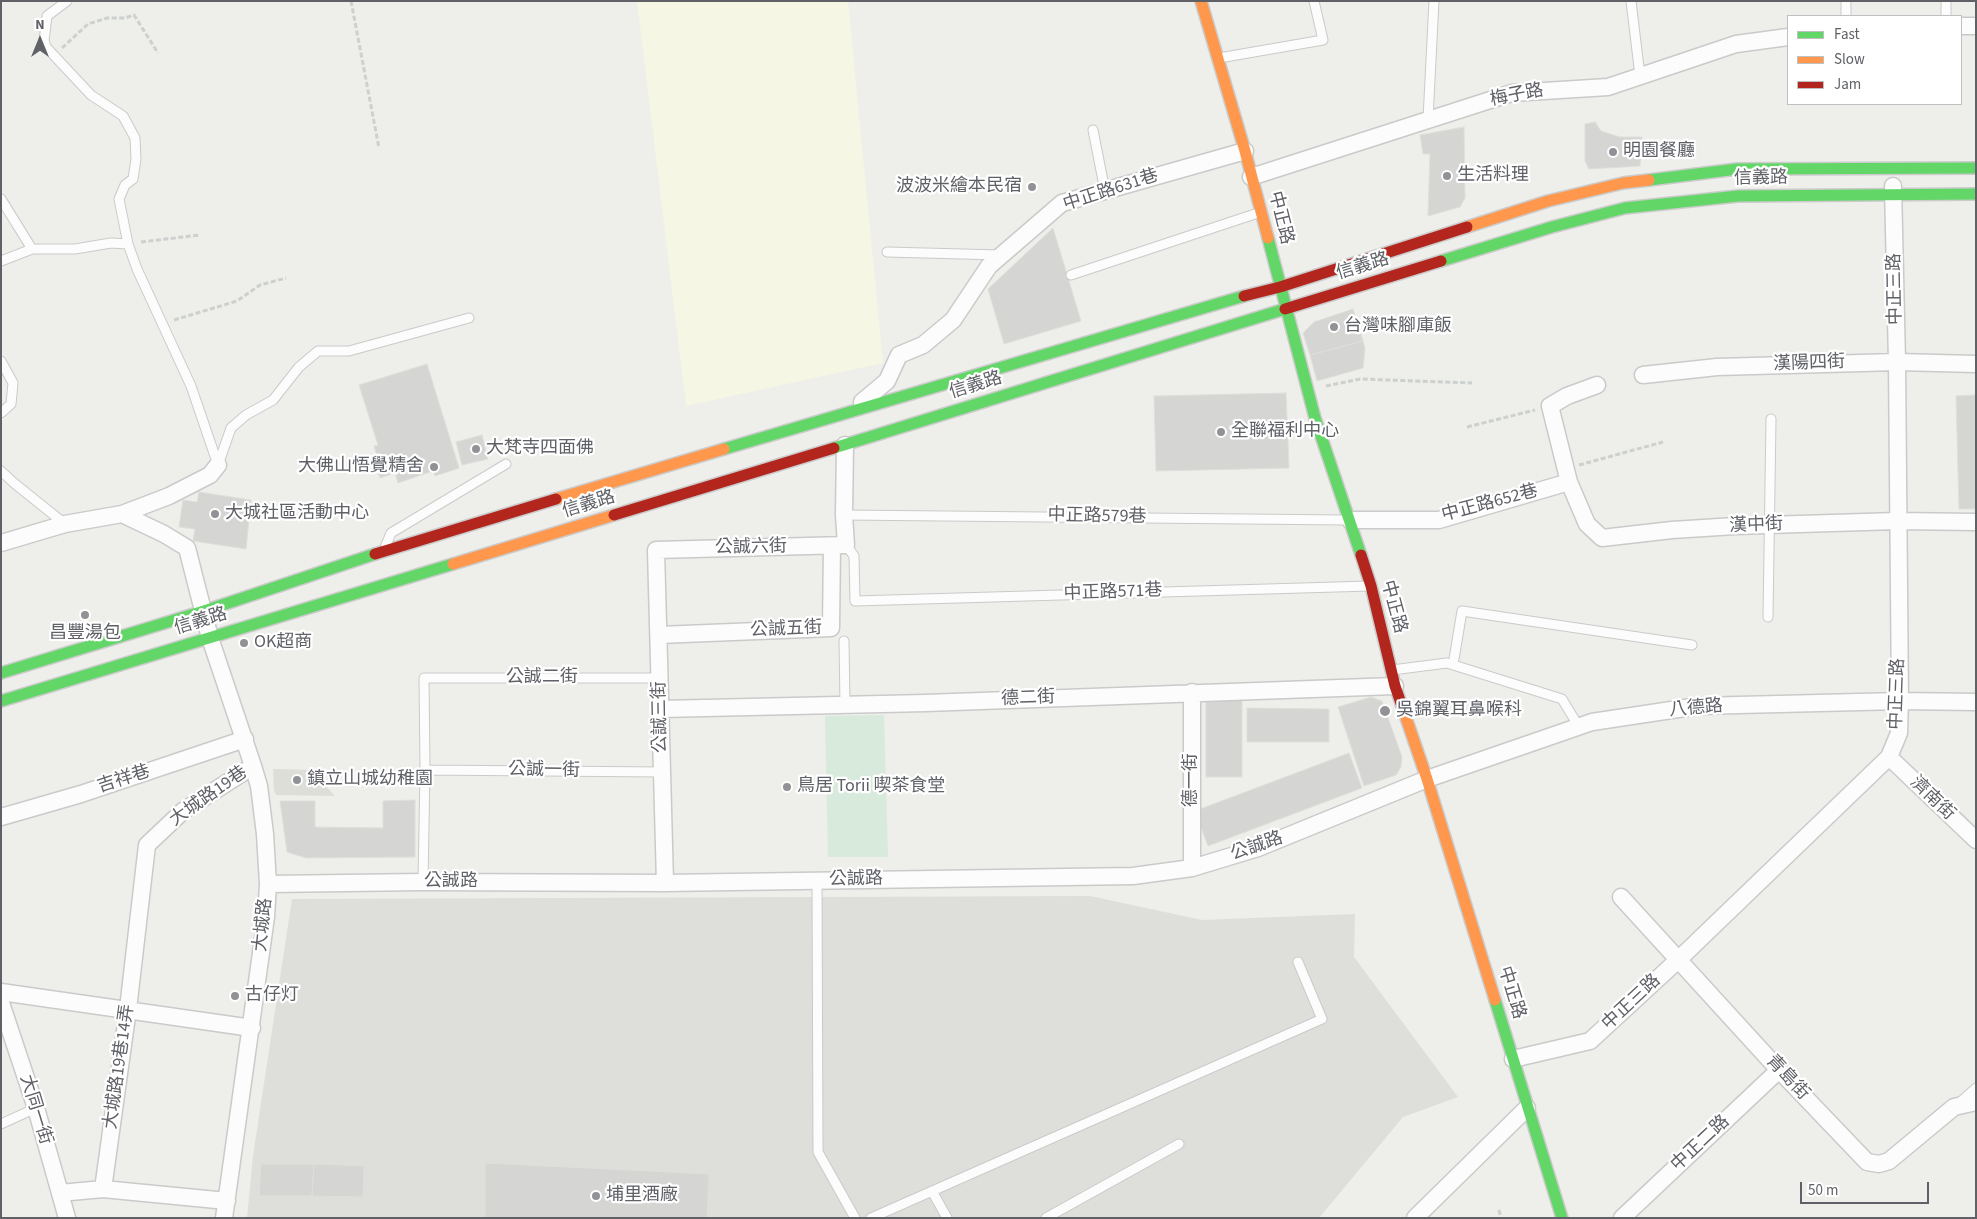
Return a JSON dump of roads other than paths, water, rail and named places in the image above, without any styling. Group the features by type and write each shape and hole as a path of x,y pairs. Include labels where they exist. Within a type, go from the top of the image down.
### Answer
{"main road":[{"name":"中正路","path":"1201,1 1245,151 1308,390 1371,586 1393,678 1427,779 1562,1218"},
{"name":"信義路","path":"1,673 204,611 384,551 851,410 1280,287 1548,201 1623,183 1736,169 1976,168"},
{"name":"信義路","path":"1,701 845,445 1552,227 1625,208 1738,196 1976,194"},
{"path":"743,443 751,473"}],"street":[{"path":"1962,26 1976,26"},
{"name":"梅子路","path":"1251,177 1512,93 1548,89 1608,87 1736,44 1787,37"},
{"name":"中正路631巷","path":"851,410 887,381 899,356 923,345 953,320 989,266 1062,203 1245,151"},
{"name":"中正三路","path":"1513,1059 1590,1041 1678,960 1889,757 1898,733 1900,701 1897,362 1892,168"},
{"name":"漢陽四街","path":"1642,375 1717,367 1897,362 1976,364"},
{"path":"1567,475 1550,406 1567,396 1597,384"},
{"path":"839,545 844,515 845,445"},
{"path":"1,543 65,524 122,514 169,496 210,474 218,465"},
{"name":"漢中街","path":"1567,475 1587,524 1602,538 1672,530 1898,521 1976,522"},
{"name":"中正路652巷","path":"1350,520 1439,520 1567,475"},
{"name":"大城路","path":"122,514 164,534 187,548 210,638 259,786 265,834 268,884 266,918 224,1218"},
{"name":"公誠六街","path":"656,550 839,545"},
{"name":"公誠五街","path":"659,635 831,628 839,545"},
{"name":"公誠三街","path":"656,550 665,883"},
{"name":"德二街","path":"661,709 845,705 1192,692 1393,678"},
{"name":"德一街","path":"1192,692 1192,868"},
{"name":"八德路","path":"1427,779 1592,722 1698,706 1900,701 1976,702"},
{"name":"吉祥巷","path":"1,817 81,794 245,740"},
{"name":"濟南街","path":"1889,757 1976,840"},
{"name":"大城路19巷","path":"165,828 183,811 253,766"},
{"name":"公誠路","path":"268,884 423,882 665,883 1133,876 1192,868 1258,848 1427,779"},
{"name":"大城路19巷14弄","path":"103,1189 128,1010 147,845 165,828"},
{"name":"青島街","path":"1621,897 1779,1070 1867,1162 1879,1164 1889,1161 1954,1108 1976,1102"},
{"path":"1,992 252,1028"},
{"name":"大同一街","path":"1,1002 36,1108 67,1218"},
{"name":"中正二路","path":"1622,1218 1779,1070"},
{"path":"1415,1218 1527,1108"},
{"path":"60,1193 103,1189 227,1201"}],"lane":[{"path":"67,1 48,16 44,41 46,47 91,94 123,116 135,138 136,159 132,179 125,185 119,199 128,244 161,324 191,386 218,465"},
{"path":"1218,58 1323,40 1314,1"},
{"path":"1428,119 1434,1"},
{"path":"1631,1 1640,76"},
{"path":"1846,1 1846,15"},
{"path":"1946,1 1946,15"},
{"path":"1093,130 1105,191"},
{"path":"1,199 32,249"},
{"path":"1071,275 1261,212"},
{"path":"1,261 32,249 75,249 111,243 128,244"},
{"path":"887,252 1001,255"},
{"path":"218,465 231,428 246,415 273,400 299,367 318,352 349,351 469,318"},
{"path":"1,361 13,383 10,404 1,413"},
{"path":"1768,617 1771,419"},
{"path":"384,551 391,533 506,464"},
{"path":"1,471 65,524"},
{"name":"中正路579巷","path":"844,515 1350,520"},
{"name":"中正路571巷","path":"839,545 854,556 856,601 1371,586"},
{"path":"1453,665 1462,611 1692,646"},
{"path":"844,642 845,705"},
{"path":"1393,678 1447,663 1562,699 1579,727"},
{"name":"公誠二街","path":"425,770 424,678 660,678"},
{"path":"423,882 425,770"},
{"name":"公誠一街","path":"425,770 662,772"},
{"path":"817,881 818,1152 855,1218"},
{"path":"871,1218 1322,1019 1298,962"},
{"path":"1954,1108 1976,1088"},
{"path":"1,1124 36,1108"},
{"path":"1046,1218 1179,1144"},
{"path":"932,1191 947,1218"}],"place":[{"name":"明園餐廳","path":"1613,152"},
{"name":"生活料理","path":"1447,176"},
{"name":"波波米繪本民宿","path":"1032,187"},
{"name":"台灣味腳庫飯","path":"1334,327"},
{"name":"全聯福利中心","path":"1221,432"},
{"name":"大梵寺四面佛","path":"476,449"},
{"name":"大佛山悟覺精舍","path":"434,467"},
{"name":"大城社區活動中心","path":"215,514"},
{"name":"昌豐湯包","path":"85,615"},
{"name":"OK超商","path":"244,643"},
{"name":"吳錦翼耳鼻喉科","path":"1385,711"},
{"name":"鎮立山城幼稚園","path":"297,780"},
{"name":"鳥居 Torii 喫茶食堂","path":"787,787"},
{"name":"古仔灯","path":"235,996"},
{"name":"埔里酒廠","path":"596,1196"}]}
